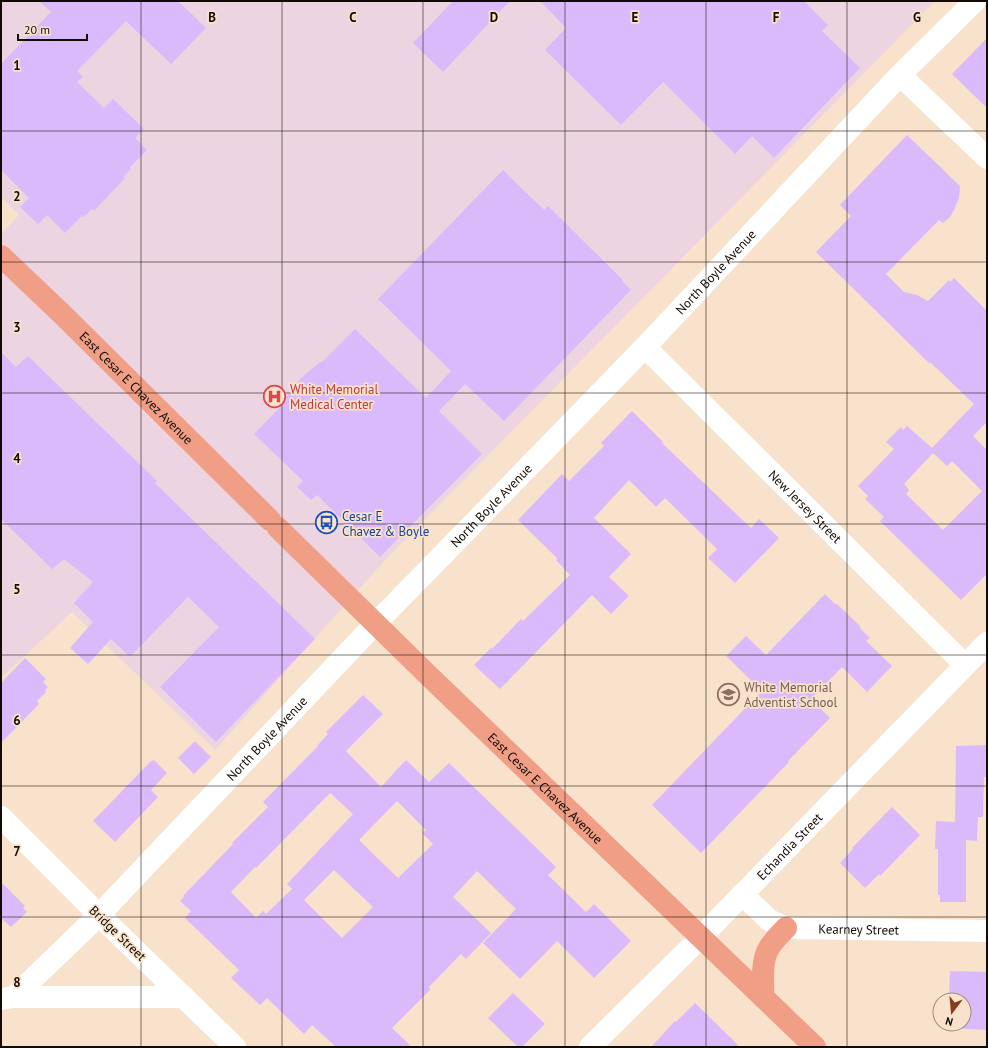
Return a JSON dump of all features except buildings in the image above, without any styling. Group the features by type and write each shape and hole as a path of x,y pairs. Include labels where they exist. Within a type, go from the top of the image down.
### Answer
{"main road":[{"name":"East Cesar E Chavez Avenue","path":"1,256 63,315 375,624 815,1047"},
{"path":"763,997 764,962 771,944 786,928"}],"street":[{"name":"North Boyle Avenue","path":"8,998 99,915 375,624 645,347 900,75 975,1"},
{"path":"900,75 987,158"},
{"name":"New Jersey Street","path":"645,347 965,665"},
{"name":"Echandia Street","path":"590,1047 701,937 987,643"},
{"name":"Bridge Street","path":"1,817 235,1047"},
{"name":"Kearney Street","path":"742,894 769,920 786,928 987,930"},
{"path":"8,998 184,997"}],"shaded area":[{"name":"White Memorial Medical Center","path":"1,1 935,1 387,558 215,750 72,612 1,678 1,234 19,215 1,197"}],"place":[{"name":"White Memorial Medical Center","path":"274,396"},
{"name":"Cesar E Chavez & Boyle","path":"326,523"},
{"name":"White Memorial Adventist School","path":"728,694"}]}
